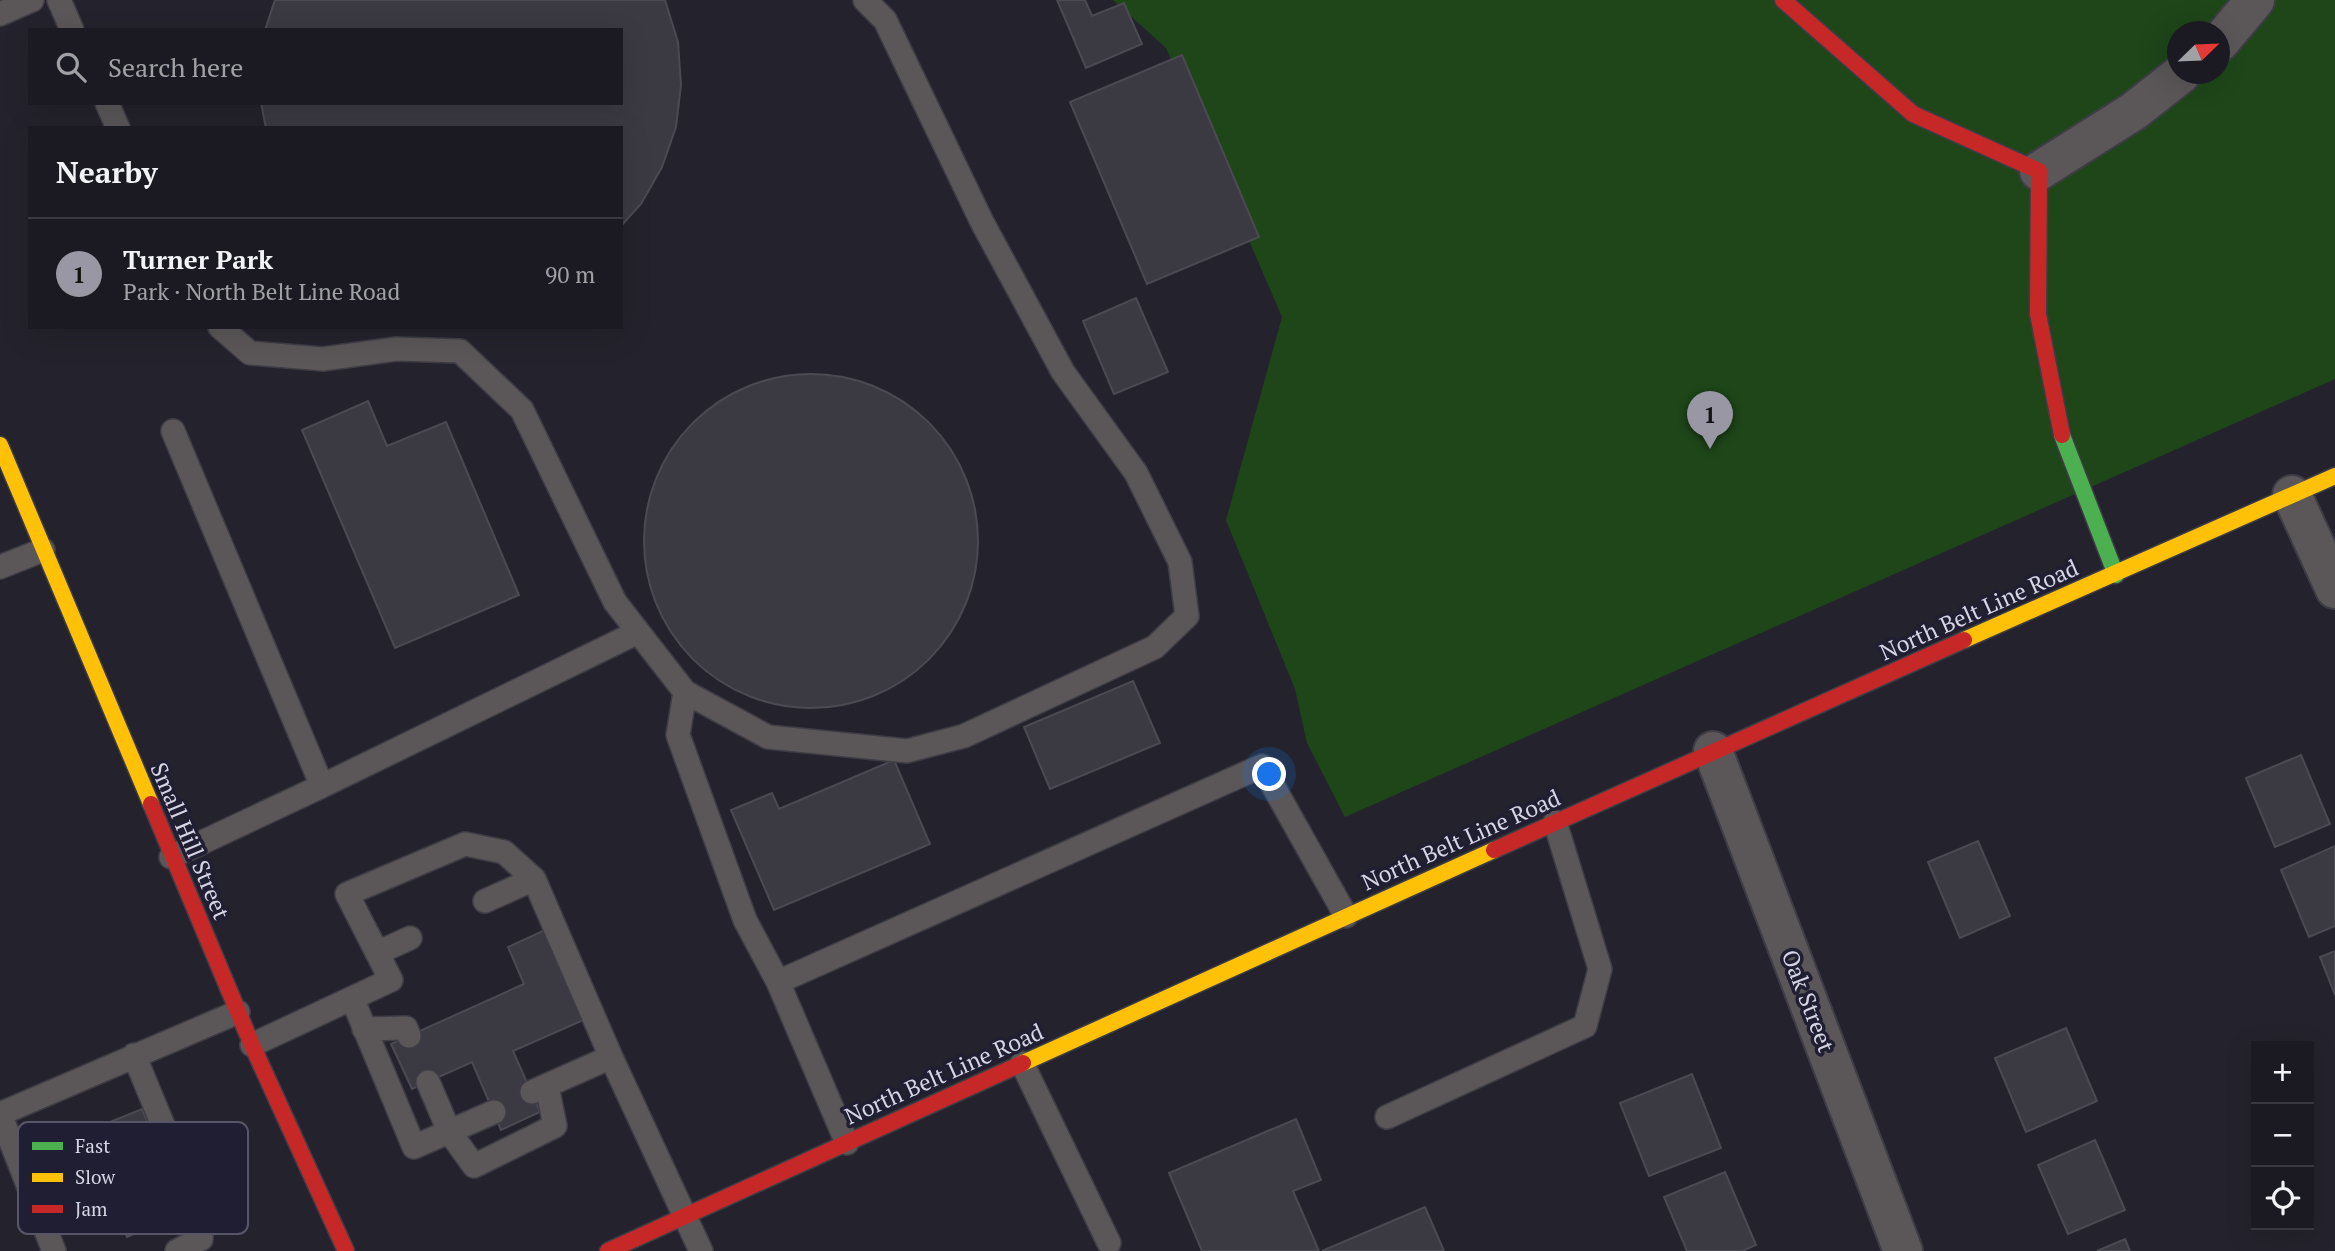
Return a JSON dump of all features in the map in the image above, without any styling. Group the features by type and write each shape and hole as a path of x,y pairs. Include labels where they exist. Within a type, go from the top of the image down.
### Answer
{"main road":[{"path":"1783,0 1913,114 2039,170 2038,314 2064,448 2116,575"},
{"name":"Small Hill Street","path":"0,445 171,857 252,1045 346,1251"},
{"name":"North Belt Line Road","path":"608,1251 1713,751 2335,476"}],"street":[{"path":"2230,30 2255,0"},
{"path":"2039,170 2134,111 2168,84"},
{"path":"2292,495 2335,589"},
{"name":"Oak Street","path":"1713,751 1903,1251"}],"lane":[{"path":"0,14 33,0"},
{"path":"59,0 71,28"},
{"path":"222,329 250,353 323,359 396,349 460,351 522,411 615,602 685,692 768,737 907,751 964,736 1155,647 1187,616 1180,562 1136,473 1063,372 982,222 885,20 865,0"},
{"path":"108,105 117,126"},
{"path":"173,430 321,786"},
{"path":"0,567 43,550"},
{"path":"171,857 638,632"},
{"path":"685,692 678,736 746,920 778,982 847,1143"},
{"path":"778,982 1262,766 1346,916"},
{"path":"1387,1118 1585,1026 1600,969 1555,822"},
{"path":"252,1045 391,980 347,894 465,844 504,852 534,879 611,1057 701,1251"},
{"path":"485,901 534,879"},
{"path":"377,953 410,938"},
{"path":"352,998 414,1147 494,1112"},
{"path":"18,1160 0,1114 238,1012"},
{"path":"364,1029 406,1028 409,1036"},
{"path":"134,1055 162,1122"},
{"path":"428,1082 449,1131 474,1166 555,1126 539,1089 611,1057"},
{"path":"1022,1063 1109,1243"},
{"path":"47,1234 54,1251"},
{"path":"177,1251 201,1239 201,1234"}],"green space":[{"path":"1113,0 2335,0 2335,379 1345,817 1307,743 1295,689 1226,520 1282,317 1166,48"}],"building":[{"path":"275,0 665,0 678,42 681,85 676,127 662,167 641,204 623,224 623,126 266,126 261,105 623,105 623,28 266,28"},
{"path":"1057,0 1085,0 1092,16 1124,3 1142,44 1086,68"},
{"path":"1182,55 1259,237 1147,284 1070,102"},
{"path":"1136,298 1168,372 1114,394 1083,321"},
{"path":"811,374 843,378 875,387 904,402 929,423 950,448 965,477 974,509 978,541 974,573 965,605 950,634 929,659 904,680 875,695 843,704 811,708 779,704 747,695 718,680 693,659 672,634 657,605 648,573 644,541 648,509 657,477 672,448 693,423 718,402 747,387 779,378"},
{"path":"368,401 387,446 446,422 519,595 395,648 302,430"},
{"path":"1133,681 1160,743 1050,789 1024,727"},
{"path":"2301,755 2330,824 2275,847 2246,778"},
{"path":"894,760 930,844 774,910 731,810 772,793 779,809"},
{"path":"1978,841 2010,916 1960,938 1928,862"},
{"path":"2335,846 2335,926 2309,937 2281,870"},
{"path":"547,929 588,1018 513,1051 540,1112 501,1130 472,1062 412,1089 391,1044 524,984 508,947"},
{"path":"2335,951 2335,995 2320,957"},
{"path":"2066,1028 2097,1101 2026,1132 1995,1058"},
{"path":"1692,1074 1721,1148 1649,1176 1620,1103"},
{"path":"142,1109 148,1122 110,1122"},
{"path":"1296,1119 1321,1180 1293,1191 1319,1251 1202,1251 1169,1173"},
{"path":"2095,1140 2125,1210 2068,1234 2038,1165"},
{"path":"1725,1172 1756,1245 1742,1251 1687,1251 1664,1197"},
{"path":"1425,1207 1444,1251 1322,1251"},
{"path":"2125,1239 2130,1251 2097,1251"}],"traffic: fast":[{"path":"2062,435 2116,575"}],"traffic: slow":[{"path":"0,445 151,804"},
{"path":"1964,640 2335,476"},
{"path":"1023,1063 1494,850"}],"traffic: jam":[{"path":"1783,0 1913,114 2039,171 2038,314 2062,435"},
{"path":"1494,850 1964,640"},
{"path":"151,804 252,1045 346,1251"},
{"path":"608,1251 1023,1063"}],"place":[{"name":"Turner Park","path":"1710,449"}]}
